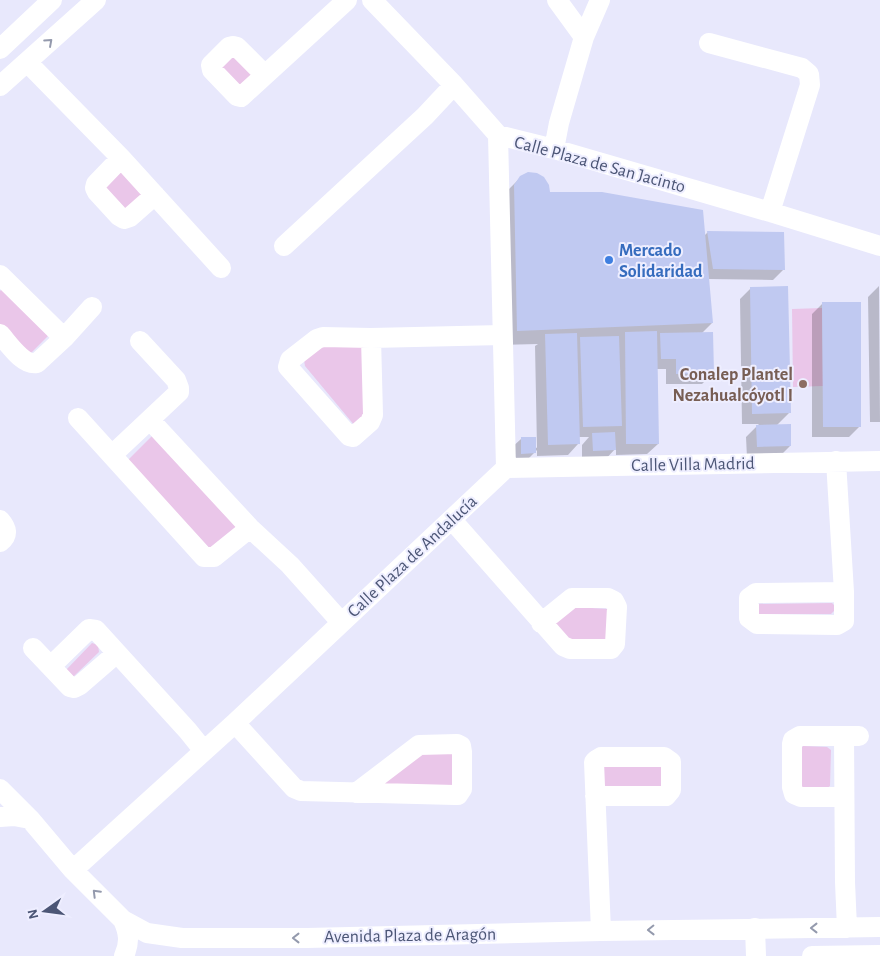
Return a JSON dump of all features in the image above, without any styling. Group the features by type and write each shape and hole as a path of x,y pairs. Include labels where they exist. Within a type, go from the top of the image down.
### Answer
{"street":[{"path":"0,49 52,0"},
{"path":"0,86 96,0"},
{"path":"265,75 347,0"},
{"name":"Calle Plaza de San Jacinto","path":"372,0 454,85 498,135 554,149 880,246"},
{"path":"558,0 584,37"},
{"path":"554,149 559,123 584,37 600,0"},
{"path":"709,43 802,68 809,74 810,84 770,212"},
{"path":"27,62 121,158 221,268"},
{"path":"284,246 425,116 454,85"},
{"path":"498,135 506,468"},
{"path":"121,158 96,184 95,190 124,218 130,217 155,195"},
{"path":"1,277 64,338"},
{"path":"0,334 25,361 32,364 41,361 92,306"},
{"path":"370,338 373,415 370,422 353,438 349,436 289,370 288,364 290,360 320,337 370,338 502,335"},
{"path":"112,455 177,395 179,388 176,380 140,341"},
{"path":"78,418 204,556 214,557 250,528"},
{"path":"150,420 250,528 290,565 341,622"},
{"name":"Calle Villa Madrid","path":"506,468 880,461"},
{"path":"836,462 844,592"},
{"name":"Calle Plaza de Andalucía","path":"73,870 204,752 506,468"},
{"path":"0,520 6,528 6,533 4,539 0,542"},
{"path":"452,520 541,622"},
{"path":"51,666 92,628 96,630 188,731 204,752"},
{"path":"33,648 70,687 74,688 117,653"},
{"path":"235,723 297,790 356,793 458,795 462,788 461,746 457,744 419,745 356,793"},
{"path":"844,797 801,797 794,794 792,787 791,748 793,740 800,736 851,736 844,797 846,928"},
{"path":"594,796 663,797 668,795 671,790 672,765 669,759 664,757 598,758 594,762 594,796 601,930"},
{"name":"Avenida Plaza de Aragón","path":"0,789 30,820 73,870 123,920 147,933 182,938 307,938 601,930 880,927"},
{"path":"0,817 14,816 30,820"},
{"path":"123,920 128,930 128,947 124,956"},
{"path":"755,928 756,956"},
{"path":"812,956 880,955"}],"shaded area":[{"path":"232,53 256,77 242,91 218,67"},
{"path":"123,168 147,192 127,213 103,189"},
{"path":"3,288 49,335 29,355 0,325 0,291"},
{"path":"822,308 823,386 793,387 792,309"},
{"path":"363,344 368,414 355,426 305,366 304,360 322,346"},
{"path":"155,433 240,523 211,550 127,461"},
{"path":"832,603 835,606 835,610 831,614 754,614 754,604"},
{"path":"573,607 609,609 609,641 569,640 553,623"},
{"path":"92,643 98,645 99,652 73,677 66,670"},
{"path":"803,746 827,747 831,750 830,786 826,789 803,788 799,783 799,751"},
{"path":"455,751 456,787 384,790 381,782 419,752"},
{"path":"606,762 663,762 665,790 603,786 603,768"}],"building":[{"path":"528,172 537,173 544,177 549,185 550,192 602,192 703,210 713,323 517,331 514,185 520,176"},
{"path":"707,231 784,232 785,270 713,269"},
{"path":"788,286 791,413 752,414 750,287"},
{"path":"822,302 861,302 861,427 823,427"},
{"path":"657,331 659,444 626,444 625,332"},
{"path":"713,332 714,373 676,374 676,359 661,359 660,333"},
{"path":"577,333 580,444 548,445 545,334"},
{"path":"619,336 622,426 583,427 580,337"},
{"path":"791,424 791,446 757,447 756,425"},
{"path":"615,432 616,450 593,451 592,433"},
{"path":"521,437 536,437 536,453 521,454"}],"place":[{"name":"Mercado Solidaridad","path":"609,260"},
{"name":"Conalep Plantel Nezahualcóyotl I","path":"803,384"}]}
